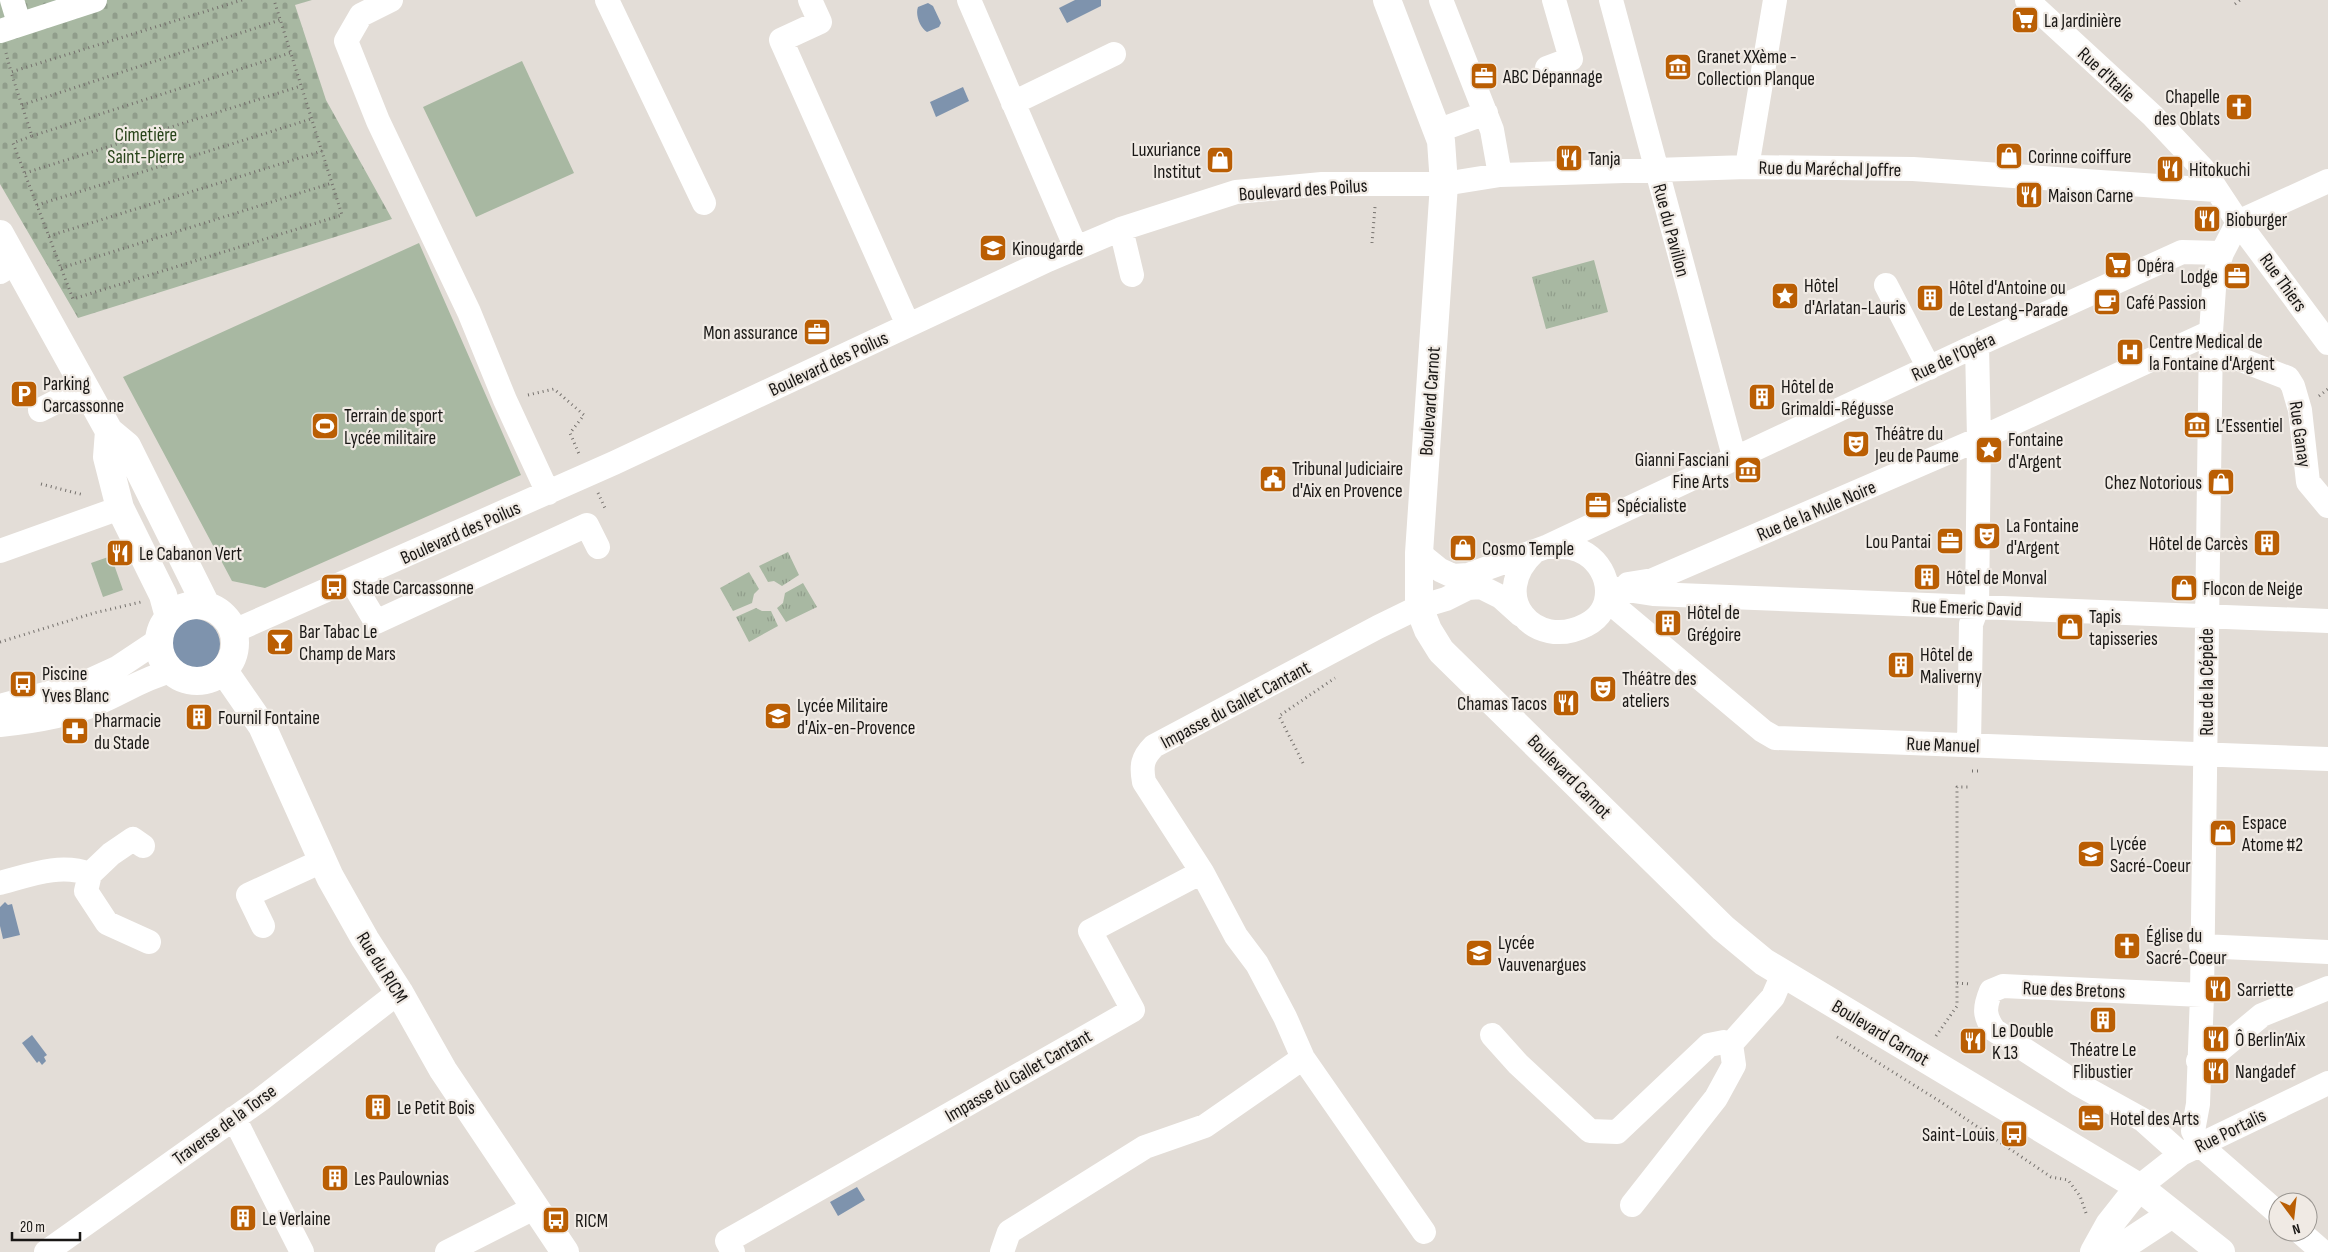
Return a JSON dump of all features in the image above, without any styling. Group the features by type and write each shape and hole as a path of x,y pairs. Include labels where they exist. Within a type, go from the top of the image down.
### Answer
{"main road":[{"name":"Boulevard Carnot","path":"1387,0 1437,131 1444,158 1444,184 1419,553 1419,607 1428,630 1452,662 1723,928 1764,962 2139,1187 2221,1252"},
{"path":"0,234 8,267 85,387 109,431 127,446 206,605"},
{"path":"109,431 107,457 120,508 163,617 160,651 171,671 181,677 203,681 214,677 224,670 235,652 234,631 223,614 206,605 185,606 163,617"},
{"name":"Rue du RICM","path":"224,670 262,726 322,861 365,939 399,992 443,1070 565,1252"},
{"path":"2094,1252 2109,1224 2139,1187"},
{"path":"2114,1252 2172,1214"}],"street":[{"path":"12,0 9,27 95,0"},
{"path":"391,0 361,15 346,41 378,121 469,312 505,400 548,493"},
{"path":"607,0 704,203"},
{"path":"810,0 820,22 781,40 908,325"},
{"path":"969,0 1076,248"},
{"path":"1441,0 1486,113 1495,140 1500,175"},
{"path":"1547,68 1571,59 1554,0"},
{"name":"Rue du Pavillon","path":"1611,0 1735,460"},
{"path":"1747,167 1775,0"},
{"name":"Rue d'Italie","path":"2027,0 2153,116 2203,169 2238,222"},
{"path":"1013,102 1114,54"},
{"path":"1437,131 1486,113"},
{"name":"Rue du Maréchal Joffre","path":"1444,184 1500,175 1657,172 1747,167 1913,169 2216,190"},
{"path":"2238,222 2328,181"},
{"name":"Boulevard des Poilus","path":"234,631 548,493 908,325 1121,229 1236,192 1322,184 1444,184"},
{"name":"Rue de la Cépède","path":"2190,1150 2198,1104 2198,1061 2202,995 2201,946 2211,342 2215,274 2222,253 2238,222"},
{"name":"Rue Thiers","path":"2238,222 2328,342"},
{"path":"1121,229 1132,275"},
{"name":"Rue de l'Opéra","path":"1419,553 1452,576 1468,575 1540,550 1977,345 2182,252 2222,253"},
{"path":"1886,285 1929,368"},
{"name":"Rue Ganay","path":"2211,342 2226,354 2288,378 2293,386 2300,410 2308,482 2328,506"},
{"name":"Rue de la Mule Noire","path":"1607,594 1653,580 2211,342"},
{"path":"1969,744 1971,624 1977,608 1979,440 1977,345"},
{"path":"40,410 85,387"},
{"path":"0,551 120,508"},
{"path":"351,580 376,622 587,525 598,547"},
{"path":"1570,547 1585,553 1597,563 1605,577 1607,594 1603,610 1596,619 1572,630 1558,632 1543,629 1530,623 1521,615 1514,589 1516,575 1524,562 1540,550 1570,547"},
{"name":"Impasse du Gallet Cantant","path":"1424,1232 1303,1058 1285,1017 1257,964 1236,936 1202,872 1144,782 1141,767 1146,754 1154,746 1419,607 1468,588 1481,587 1501,597 1521,615"},
{"name":"Rue Emeric David","path":"1607,594 1653,594 2328,621"},
{"name":"Rue Manuel","path":"1607,594 1763,731 1776,738 2328,759"},
{"path":"0,706 90,681 117,668 163,617"},
{"path":"0,725 52,716 97,704 129,686 171,671"},
{"path":"143,846 133,839 112,854 90,874 86,892 108,923 149,942"},
{"path":"263,926 248,895 322,861"},
{"path":"0,884 50,870 76,869 90,874"},
{"name":"Impasse du Gallet Cantant","path":"733,1252 727,1241 1132,1010 1090,931 1202,872"},
{"path":"2201,946 2328,952"},
{"path":"1632,1205 1716,1098 1734,1065 1731,1044 1773,997 1784,974"},
{"name":"Rue des Bretons","path":"2190,1150 2078,1084 1994,1030 1986,1020 1984,1006 1991,992 2003,986 2202,995"},
{"path":"2198,1061 2221,1049 2262,1015 2328,988"},
{"name":"Traverse de la Torse","path":"46,1252 234,1118 399,992"},
{"path":"1492,1035 1518,1064 1590,1131 1617,1132 1708,1045 1724,1042 1731,1044"},
{"path":"1002,1252 1009,1232 1145,1147 1205,1126 1303,1058"},
{"name":"Rue Portalis","path":"2139,1187 2190,1150 2328,1083"},
{"path":"234,1118 302,1252"},
{"path":"2190,1150 2268,1205"},
{"path":"447,1252 534,1208"}],"path":[{"path":"32,136 11,72 242,0"},
{"path":"274,0 342,215 73,299 13,143 290,53"},
{"path":"2234,4 2240,0"},
{"path":"22,105 280,20"},
{"path":"25,173 301,86"},
{"path":"37,205 311,119"},
{"path":"49,236 322,151"},
{"path":"61,268 332,183"},
{"path":"1372,243 1376,184"},
{"path":"505,400 554,389 584,414 570,433"},
{"path":"41,484 86,496"},
{"path":"0,642 163,617"},
{"path":"1303,763 1279,716 1338,676"},
{"path":"1971,771 1982,771"},
{"path":"1938,1034 1957,1006 1957,786 1971,787"},
{"path":"1831,1034 1940,1102 2051,1177 2068,1180 2080,1196 2086,1214"}],"green space":[{"name":"Cimetière Saint-Pierre","path":"0,0 312,0 295,5 326,100 392,219 78,318 0,184"},
{"path":"522,61 574,173 476,217 423,107"},
{"name":"Terrain de sport Lycée militaire","path":"419,243 521,475 265,588 232,581 123,377"},
{"path":"1594,260 1608,312 1546,329 1532,277"},
{"path":"788,552 799,575 782,586 774,581 768,582 759,566"},
{"path":"111,556 123,590 103,597 91,563"},
{"path":"749,572 759,589 754,594 752,603 733,611 720,588"},
{"path":"803,583 817,607 786,622 777,608 783,603 785,593"},
{"path":"756,608 762,611 771,611 778,626 749,642 736,617"}],"water":[{"path":"1075,0 1101,0 1101,6 1067,23 1059,8"},
{"path":"928,3 933,6 941,23 939,27 927,32 920,24 917,10 918,7"},
{"path":"963,87 969,101 936,117 930,102"},
{"path":"190,619 200,619 213,626 220,639 220,649 213,662 200,669 190,669 181,665 174,658 170,649 170,639 174,630 181,623"},
{"path":"5,902 8,905 12,904 20,935 3,939 0,926 0,907"},
{"path":"32,1035 47,1055 44,1057 46,1061 42,1065 39,1061 37,1063 22,1043"},
{"path":"857,1187 865,1200 838,1216 830,1202"}],"place":[{"name":"La Jardinière","path":"2025,20"},
{"name":"Granet XXème - Collection Planque","path":"1678,67"},
{"name":"ABC Dépannage","path":"1484,76"},
{"name":"Chapelle des Oblats","path":"2239,107"},
{"name":"Corinne coiffure","path":"2009,156"},
{"name":"Tanja","path":"1569,158"},
{"name":"Luxuriance Institut","path":"1220,160"},
{"name":"Hitokuchi","path":"2170,169"},
{"name":"Maison Carne","path":"2029,195"},
{"name":"Bioburger","path":"2207,219"},
{"name":"Kinougarde","path":"993,248"},
{"name":"Opéra","path":"2118,265"},
{"name":"Lodge","path":"2237,276"},
{"name":"Hôtel d'Arlatan-Lauris","path":"1785,296"},
{"name":"Hôtel d'Antoine ou de Lestang-Parade","path":"1930,298"},
{"name":"Café Passion","path":"2107,302"},
{"name":"Mon assurance","path":"817,332"},
{"name":"Centre Medical de la Fontaine d'Argent","path":"2130,352"},
{"name":"Parking Carcassonne","path":"24,394"},
{"name":"Hôtel de Grimaldi-Régusse","path":"1762,397"},
{"name":"L’Essentiel","path":"2197,425"},
{"name":"Terrain de sport Lycée militaire","path":"325,426"},
{"name":"Théâtre du Jeu de Paume","path":"1856,444"},
{"name":"Fontaine d'Argent","path":"1989,450"},
{"name":"Gianni Fasciani Fine Arts","path":"1748,470"},
{"name":"Tribunal Judiciaire d'Aix en Provence","path":"1273,479"},
{"name":"Chez Notorious","path":"2221,482"},
{"name":"Spécialiste","path":"1598,505"},
{"name":"La Fontaine d'Argent","path":"1987,536"},
{"name":"Lou Pantai","path":"1950,541"},
{"name":"Hôtel de Carcès","path":"2267,543"},
{"name":"Cosmo Temple","path":"1463,548"},
{"name":"Le Cabanon Vert","path":"120,553"},
{"name":"Hôtel de Monval","path":"1927,577"},
{"name":"Stade Carcassonne","path":"334,587"},
{"name":"Flocon de Neige","path":"2184,588"},
{"name":"Hôtel de Grégoire","path":"1668,623"},
{"name":"Tapis tapisseries","path":"2070,627"},
{"name":"Bar Tabac Le Champ de Mars","path":"280,642"},
{"name":"Hôtel de Maliverny","path":"1901,665"},
{"name":"Piscine Yves Blanc","path":"23,684"},
{"name":"Théâtre des ateliers","path":"1603,689"},
{"name":"Chamas Tacos","path":"1566,703"},
{"name":"Lycée Militaire d'Aix-en-Provence","path":"778,716"},
{"name":"Fournil Fontaine","path":"199,717"},
{"name":"Pharmacie du Stade","path":"75,731"},
{"name":"Espace Atome #2","path":"2223,833"},
{"name":"Lycée Sacré-Coeur","path":"2091,854"},
{"name":"Église du Sacré-Coeur","path":"2127,946"},
{"name":"Lycée Vauvenargues","path":"1479,953"},
{"name":"Sarriette","path":"2218,989"},
{"name":"Théatre Le Flibustier","path":"2103,1020"},
{"name":"Ô Berlin’Aix","path":"2216,1039"},
{"name":"Le Double K 13","path":"1973,1041"},
{"name":"Nangadef","path":"2216,1071"},
{"name":"Le Petit Bois","path":"378,1107"},
{"name":"Hotel des Arts","path":"2091,1118"},
{"name":"Saint-Louis","path":"2014,1134"},
{"name":"Les Paulownias","path":"335,1178"},
{"name":"Le Verlaine","path":"243,1218"},
{"name":"RICM","path":"556,1220"}]}
